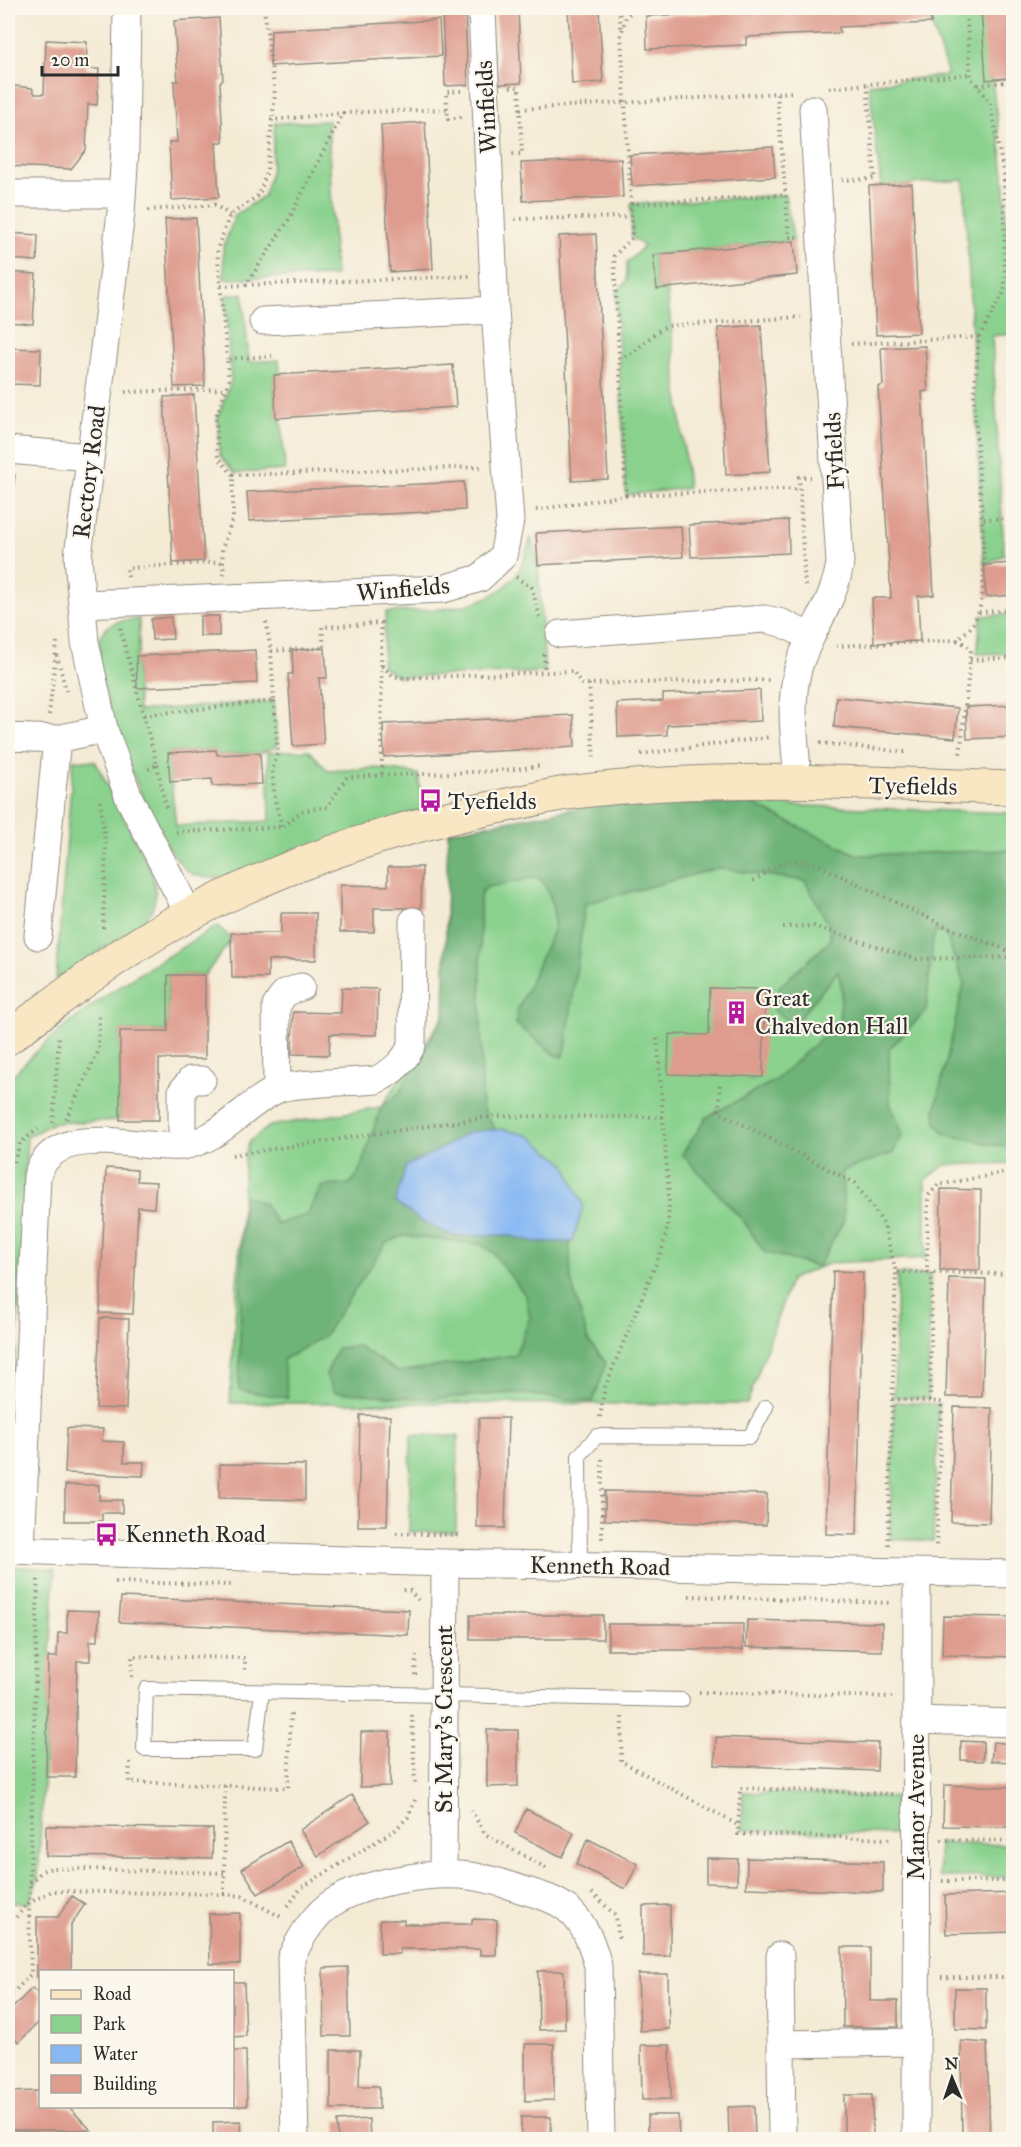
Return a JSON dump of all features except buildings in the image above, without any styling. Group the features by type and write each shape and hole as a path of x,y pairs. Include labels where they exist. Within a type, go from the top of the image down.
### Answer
{"street":[{"name":"Rectory Road","path":"38,936 80,734 85,642 78,555 122,194 134,10"},
{"name":"Winfields","path":"82,604 443,589 480,578 503,556 510,521 495,310 482,11"},
{"name":"Fyfields","path":"798,783 794,701 798,670 819,642 836,587 840,563 813,109"},
{"path":"8,194 122,194"},
{"path":"263,321 495,310"},
{"path":"8,450 90,456"},
{"path":"548,635 765,619 782,623 819,642"},
{"name":"Rectory Road","path":"80,734 190,916"},
{"path":"8,737 80,734"},
{"name":"Tyefields","path":"8,1038 130,949 190,916 265,879 330,853 382,835 466,812 573,792 680,783 1014,788"},
{"path":"14,1550 37,1176 42,1161 54,1150 77,1142 182,1146 207,1138 277,1089 376,1080 388,1074 407,1057 412,1045 413,921"},
{"path":"277,1089 276,1006 285,993 301,987"},
{"path":"182,1146 182,1091 191,1080 202,1080"},
{"name":"Kenneth Road","path":"14,1550 445,1563 1014,1574"},
{"name":"St Mary's Crescent","path":"443,1875 442,1695 445,1563"},
{"name":"Manor Avenue","path":"916,2139 914,2042 917,1573"},
{"path":"917,1720 1014,1723"},
{"path":"295,2139 291,1958 297,1943 330,1904 346,1895 401,1880 443,1875 478,1877 544,1896 572,1914 590,1939 598,1966 601,2139"},
{"path":"780,1956 782,2139"},
{"path":"782,2044 914,2042"}],"lane":[{"path":"580,1565 579,1456 597,1436 750,1437 766,1407"},
{"path":"262,1692 255,1749 144,1749 147,1689 682,1700"}],"path":[{"path":"134,10 204,8"},
{"path":"225,580 222,548 233,518 233,475 218,457 216,417 229,380 218,249 230,215 259,195 267,171 275,95 264,8"},
{"path":"619,8 633,217 632,238 614,256 626,495"},
{"path":"621,35 627,16 637,8"},
{"path":"957,640 971,627 979,612 984,565 974,397 979,337 1005,290 1004,174 990,102 971,78 966,8"},
{"path":"977,85 1014,81"},
{"path":"777,94 789,237 805,237"},
{"path":"520,109 625,103"},
{"path":"272,120 343,113 447,109"},
{"path":"221,286 246,285 288,221 343,113"},
{"path":"631,204 785,195"},
{"path":"146,210 215,206 230,215"},
{"path":"508,219 633,217"},
{"path":"619,358 633,355 654,332 668,326 810,317"},
{"path":"841,344 979,337"},
{"path":"227,360 272,356"},
{"path":"115,393 226,389"},
{"path":"233,475 488,467"},
{"path":"805,591 799,477 819,477"},
{"path":"526,512 626,495 799,489"},
{"path":"982,519 1014,518"},
{"path":"129,587 127,568 223,562"},
{"path":"507,571 531,588 548,635 545,672"},
{"path":"979,612 1014,610"},
{"path":"265,613 271,651 278,753 272,771 275,800 282,827"},
{"path":"118,621 170,821"},
{"path":"271,651 324,648 322,627 381,623 382,775"},
{"path":"819,642 957,640 965,644 971,650 960,756"},
{"path":"56,652 80,734"},
{"path":"970,660 1014,657"},
{"path":"382,666 393,676 406,678 573,671 582,684 776,680"},
{"path":"589,684 594,760"},
{"path":"144,715 274,701"},
{"path":"632,756 777,736"},
{"path":"813,742 909,753"},
{"path":"951,756 970,756"},
{"path":"583,761 603,759"},
{"path":"104,932 105,847 100,802 109,785 157,765"},
{"path":"172,832 282,827 302,810 327,807 347,777 497,771 551,765"},
{"path":"100,802 109,785"},
{"path":"753,881 785,861 797,859 818,865 945,926 1014,953"},
{"path":"783,927 813,926 916,959 1014,957"},
{"path":"64,1122 98,1052 99,1016"},
{"path":"53,1123 59,1035 63,1030"},
{"path":"597,1436 605,1387 662,1249 668,1226 669,1198 657,1035"},
{"path":"720,1085 719,1112 855,1183 884,1224 896,1272 888,1546"},
{"path":"222,1155 495,1116 663,1117"},
{"path":"930,1401 928,1196 938,1185 1014,1171"},
{"path":"896,1272 1014,1274"},
{"path":"892,1399 942,1402 936,1548"},
{"path":"602,1454 602,1539 614,1540"},
{"path":"877,1546 897,1546"},
{"path":"926,1548 947,1548"},
{"path":"28,1577 50,1578"},
{"path":"8,1998 32,1974 29,1903 38,1577"},
{"path":"108,1581 238,1586"},
{"path":"391,1590 410,1591 417,1596 418,1604"},
{"path":"682,1596 894,1603 898,1607"},
{"path":"415,1682 416,1648"},
{"path":"698,1692 899,1697"},
{"path":"224,1894 225,1784 288,1788 291,1708 303,1709"},
{"path":"403,1714 414,1715"},
{"path":"611,1717 623,1717 621,1761 738,1825"},
{"path":"897,1840 738,1834 738,1825 740,1788 898,1794"},
{"path":"470,1808 485,1834 555,1873"},
{"path":"930,1839 1014,1841"},
{"path":"30,1884 35,1876 52,1868 224,1873"},
{"path":"930,1881 1014,1881"},
{"path":"585,1889 607,1905 616,1916 620,1953"},
{"path":"8,1926 29,1903 52,1891 242,1896 281,1917"},
{"path":"939,1977 1014,1977"}],"green space":[{"path":"931,8 983,8 1004,174 1013,334 992,336 1004,555 984,565 964,180 881,186 869,84 948,75 931,23"},
{"path":"328,121 335,276 224,279 223,248 235,215 264,196 271,171 275,123"},
{"path":"785,195 794,241 653,255 657,288 667,288 688,488 626,495 616,293 627,281 627,263 644,246 632,238 631,204"},
{"path":"243,293 249,362 279,360 280,375 274,376 276,417 281,418 285,470 235,473 220,456 218,417 231,381 225,296"},
{"path":"531,538 538,565 545,672 399,677 382,666 386,612 437,610 472,603 488,597 502,589 517,573"},
{"path":"1013,614 1013,653 977,654 981,616"},
{"path":"139,619 139,652 136,656 138,711 274,701 278,746 260,753 217,755 215,750 168,753 176,826 270,821 268,752 309,750 328,771 376,768 418,774 423,809 238,875 206,878 189,872 175,857 142,795 112,717 103,681 99,652 102,633 114,623"},
{"path":"73,760 95,761 150,869 155,898 151,911 142,924 56,979"},
{"path":"603,803 752,804 858,855 1013,850 1013,1149 945,1134 936,1123 935,1110 964,984 946,935 936,931 933,939 926,1011 889,1049 890,1104 903,1134 893,1153 842,1171 844,1220 818,1267 764,1252 745,1223 682,1154 707,1117 776,1080 839,1021 842,989 838,971 793,1026 773,1009 780,986 831,940 828,923 805,881 718,868 585,904 566,1049 562,1057 554,1054 516,1024 517,1012 554,928 553,909 547,889 540,879 533,878 488,887 483,890 480,897 482,1107 512,1157 569,1229 571,1280 588,1340 606,1363 593,1402 514,1393 429,1399 335,1392 326,1375 337,1348 358,1346 398,1372 515,1355 530,1318 526,1296 493,1253 480,1244 403,1236 386,1243 324,1336 283,1360 288,1398 239,1390 243,1195 264,1203 277,1224 307,1215 322,1186 350,1184 359,1173 381,1107 399,1093 444,1016 448,832"},
{"path":"612,803 752,804 1013,813 1013,1163 945,1165 926,1180 926,1258 830,1263 791,1279 747,1404 230,1403 245,1154 250,1141 270,1126 381,1107 444,1016 448,832"},
{"path":"218,926 232,939 205,975 168,975 168,1031 120,1031 120,1120 53,1123 27,1137 8,1500 8,1081 31,1057 80,1014 134,977"},
{"path":"897,1274 930,1275 928,1399 894,1397"},
{"path":"894,1402 939,1404 933,1541 890,1539"},
{"path":"411,1435 458,1436 456,1532 409,1532"},
{"path":"8,1566 55,1569 38,1879 29,1903 8,1903"},
{"path":"743,1792 895,1797 894,1834 742,1830"},
{"path":"939,1843 1013,1845 1013,1877 939,1877"}],"water":[{"path":"502,1129 530,1136 565,1164 583,1205 573,1242 536,1242 506,1235 453,1236 423,1222 395,1202 406,1166 469,1132"}],"place":[{"name":"Tyefields","path":"430,801"},
{"name":"Great Chalvedon Hall","path":"737,1012"},
{"name":"Kenneth Road","path":"107,1534"}]}
